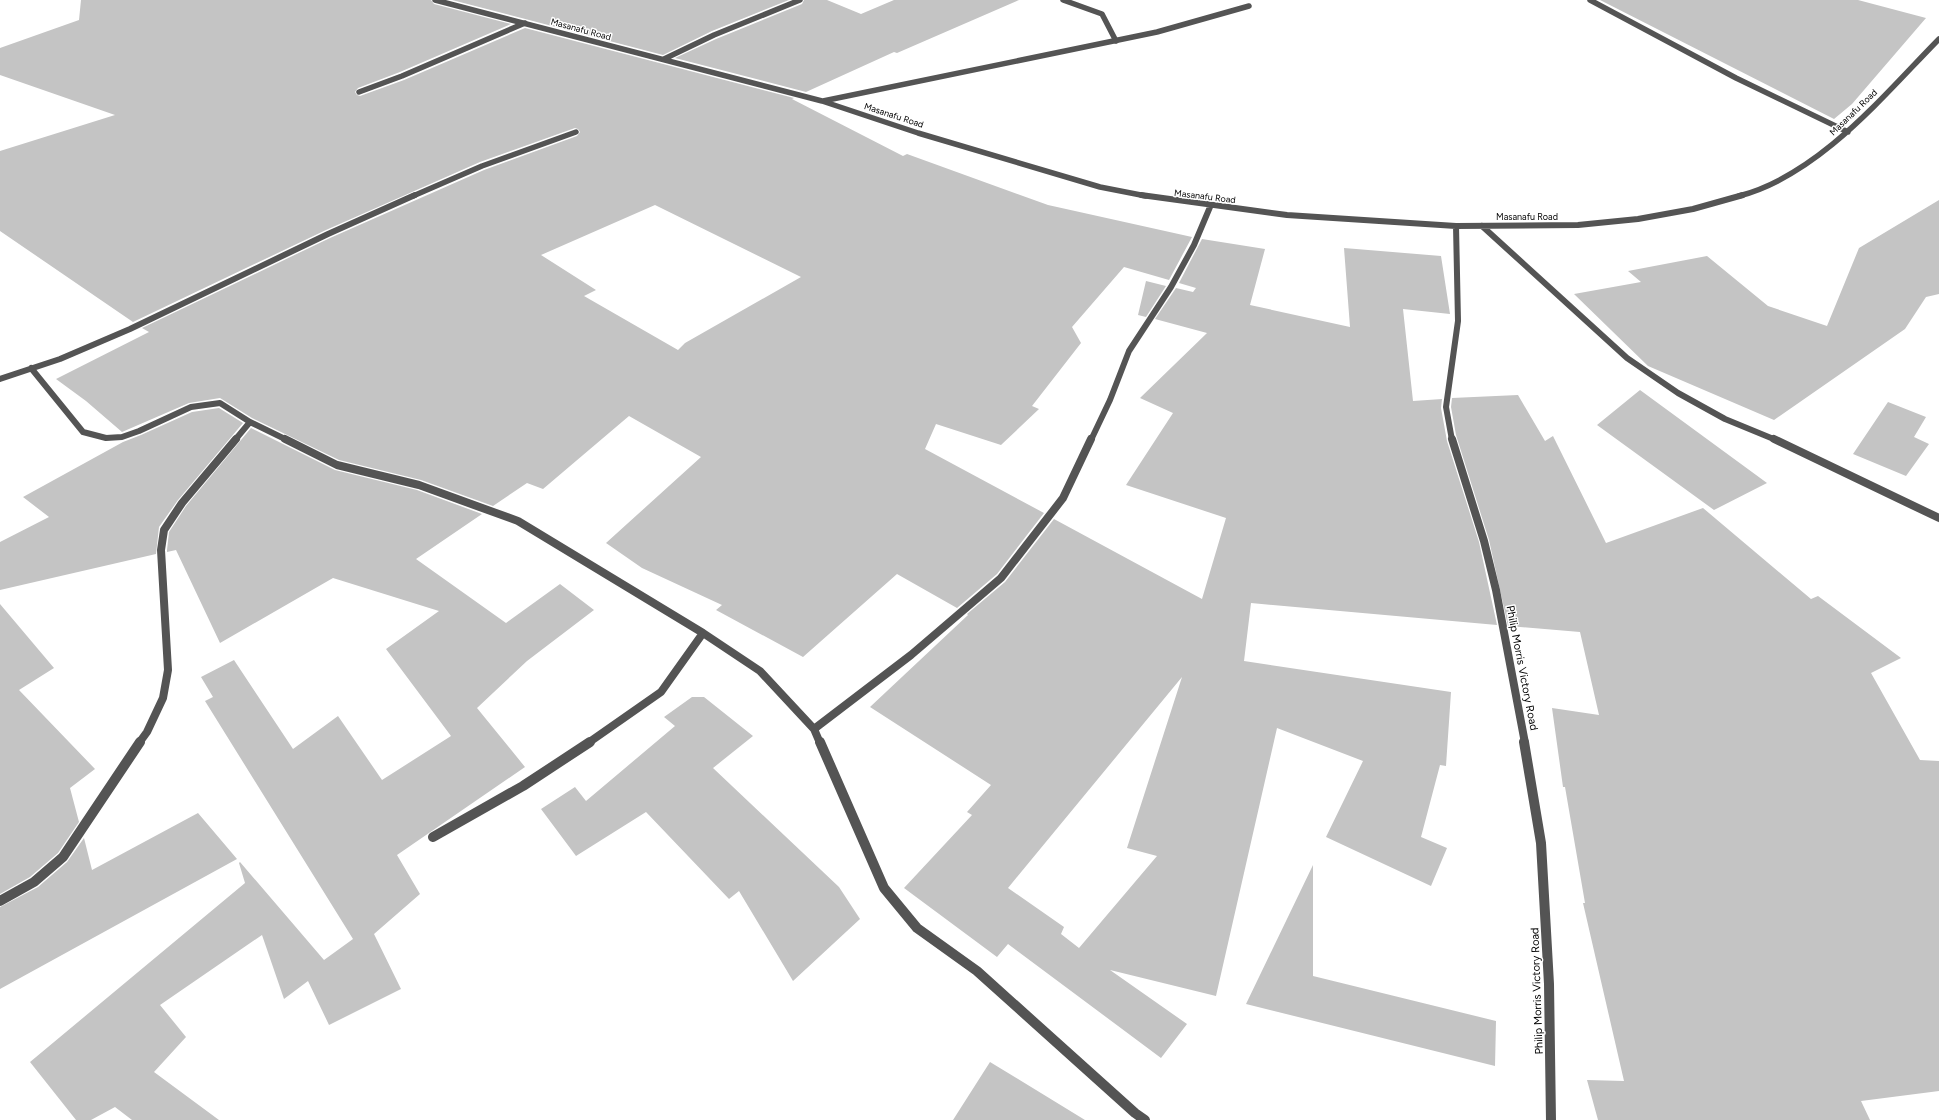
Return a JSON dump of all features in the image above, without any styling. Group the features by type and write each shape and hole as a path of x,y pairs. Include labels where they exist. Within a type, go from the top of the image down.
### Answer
{"street":[{"name":"Masanafu Road","path":"435,0 822,101 918,133 1100,187 1159,200 1288,215 1456,226 1578,225 1638,218 1693,209 1752,193 1803,167 1848,132 1939,39"},
{"path":"664,60 714,35 800,0"},
{"path":"1063,0 1102,14 1116,40"},
{"path":"1590,0 1608,11 1736,78 1848,132"},
{"path":"822,101 1157,32 1249,6"},
{"path":"359,92 402,76 525,24"},
{"path":"0,379 60,359 130,329 328,234 482,166 576,132"},
{"path":"814,729 911,655 1001,578 1063,498 1110,400 1129,351 1171,287 1194,245 1210,206"},
{"name":"Philip Morris Victory Road","path":"1456,226 1458,321 1446,407 1454,450 1484,541 1496,590 1521,722 1541,843 1549,984 1551,1120"},
{"path":"1482,226 1627,358 1678,393 1725,419 1765,435 1939,518"},
{"path":"32,368 83,432 106,438 122,437 139,431 191,407 210,403 220,403 250,422 337,465 419,485 518,522 703,632 760,671 814,729 884,888 918,928 977,971 1135,1113 1145,1120"},
{"path":"0,901 32,885 47,874 63,857 147,732 163,698 168,670 161,550 164,530 182,503 250,422"},
{"path":"433,837 523,786 610,729 662,692 703,632"}],"building":[{"path":"81,0 431,0 434,4 511,24 400,72 358,88 355,92 357,95 360,96 404,80 525,28 794,98 792,99 903,156 907,154 1048,205 1192,237 1169,280 1124,267 1072,327 1081,343 1032,406 1039,409 1001,445 936,424 925,449 1044,513 997,574 957,608 897,574 803,657 716,610 722,605 642,568 606,543 701,457 629,416 543,489 527,483 493,506 421,480 339,460 252,418 220,398 189,403 122,432 86,401 56,379 149,332 142,328 330,238 484,170 577,136 580,132 575,128 480,162 326,230 133,322 0,231 0,151 115,115 0,75 0,48 79,20","holes":["655,205 801,277 685,343 678,350 584,296 596,290 541,255"]},
{"path":"452,0 789,0 712,31 663,55"},
{"path":"804,0 827,0 861,14 894,0 1019,0 897,53 894,52 806,92 675,58 716,39 802,4"},
{"path":"1600,0 1858,0 1926,18 1852,104 1834,119"},
{"path":"1939,200 1939,294 1926,297 1905,329 1774,420 1648,366 1574,294 1641,282 1628,271 1707,256 1768,306 1827,326 1859,248"},
{"path":"1202,239 1265,249 1250,305 1350,327 1344,248 1441,256 1450,314 1403,309 1413,401 1442,399 1441,408 1447,441 1479,542 1497,625 1251,603 1244,661 1451,692 1446,766 1440,765 1421,837 1447,848 1431,886 1326,837 1363,761 1277,728 1216,996 1110,970 1187,1024 1161,1058 1008,944 997,957 904,888 972,815 967,812 991,785 870,707 968,615 967,614 1005,582 1054,519 1202,599 1226,518 1126,485 1173,413 1140,398 1207,333 1155,319 1176,288 1193,292 1196,288 1179,283","holes":["1182,677 1127,848 1157,856 1079,948 1061,934 1064,927 1008,888"]},
{"path":"1146,281 1166,286 1146,317 1138,315"},
{"path":"1640,390 1767,483 1714,510 1597,425"},
{"path":"1518,395 1545,441 1553,436 1606,543 1703,508 1811,599 1818,596 1901,658 1871,673 1920,760 1939,761 1939,1091 1861,1101 1870,1120 1598,1120 1587,1080 1624,1081 1583,903 1585,903 1565,787 1563,787 1552,708 1599,715 1580,632 1508,626 1489,540 1456,435 1451,407 1452,398"},
{"path":"1888,402 1926,417 1914,437 1929,444 1906,476 1853,454"},
{"path":"219,408 243,423 178,500 159,527 156,554 0,590 0,542 49,517 23,497 123,442 192,412"},
{"path":"251,428 335,470 417,490 482,514 416,559 506,623 560,584 594,610 527,661 477,708 525,767 397,855 420,894 374,934 401,989 329,1025 308,981 284,999 262,935 160,1005 186,1037 154,1072 219,1120 132,1120 115,1107 91,1120 76,1120 30,1062 245,883 239,863 240,862 324,960 353,939 205,701 213,697 201,677 234,660 293,749 338,716 382,780 451,736 386,649 439,611 333,578 220,643 176,550 167,552 169,532 186,506"},
{"path":"0,604 54,668 19,690 95,769 70,788 79,822 58,853 30,877 0,894"},
{"path":"692,697 704,697 753,736 713,768 839,887 860,919 793,981 739,891 729,899 646,812 576,856 541,809 575,787 586,801 675,726 664,717"},
{"path":"198,813 237,859 0,989 0,907 38,887 67,862 84,838 92,870"},
{"path":"1313,865 1313,976 1496,1021 1495,1066 1246,1004"},
{"path":"990,1062 1085,1120 953,1120"}]}
